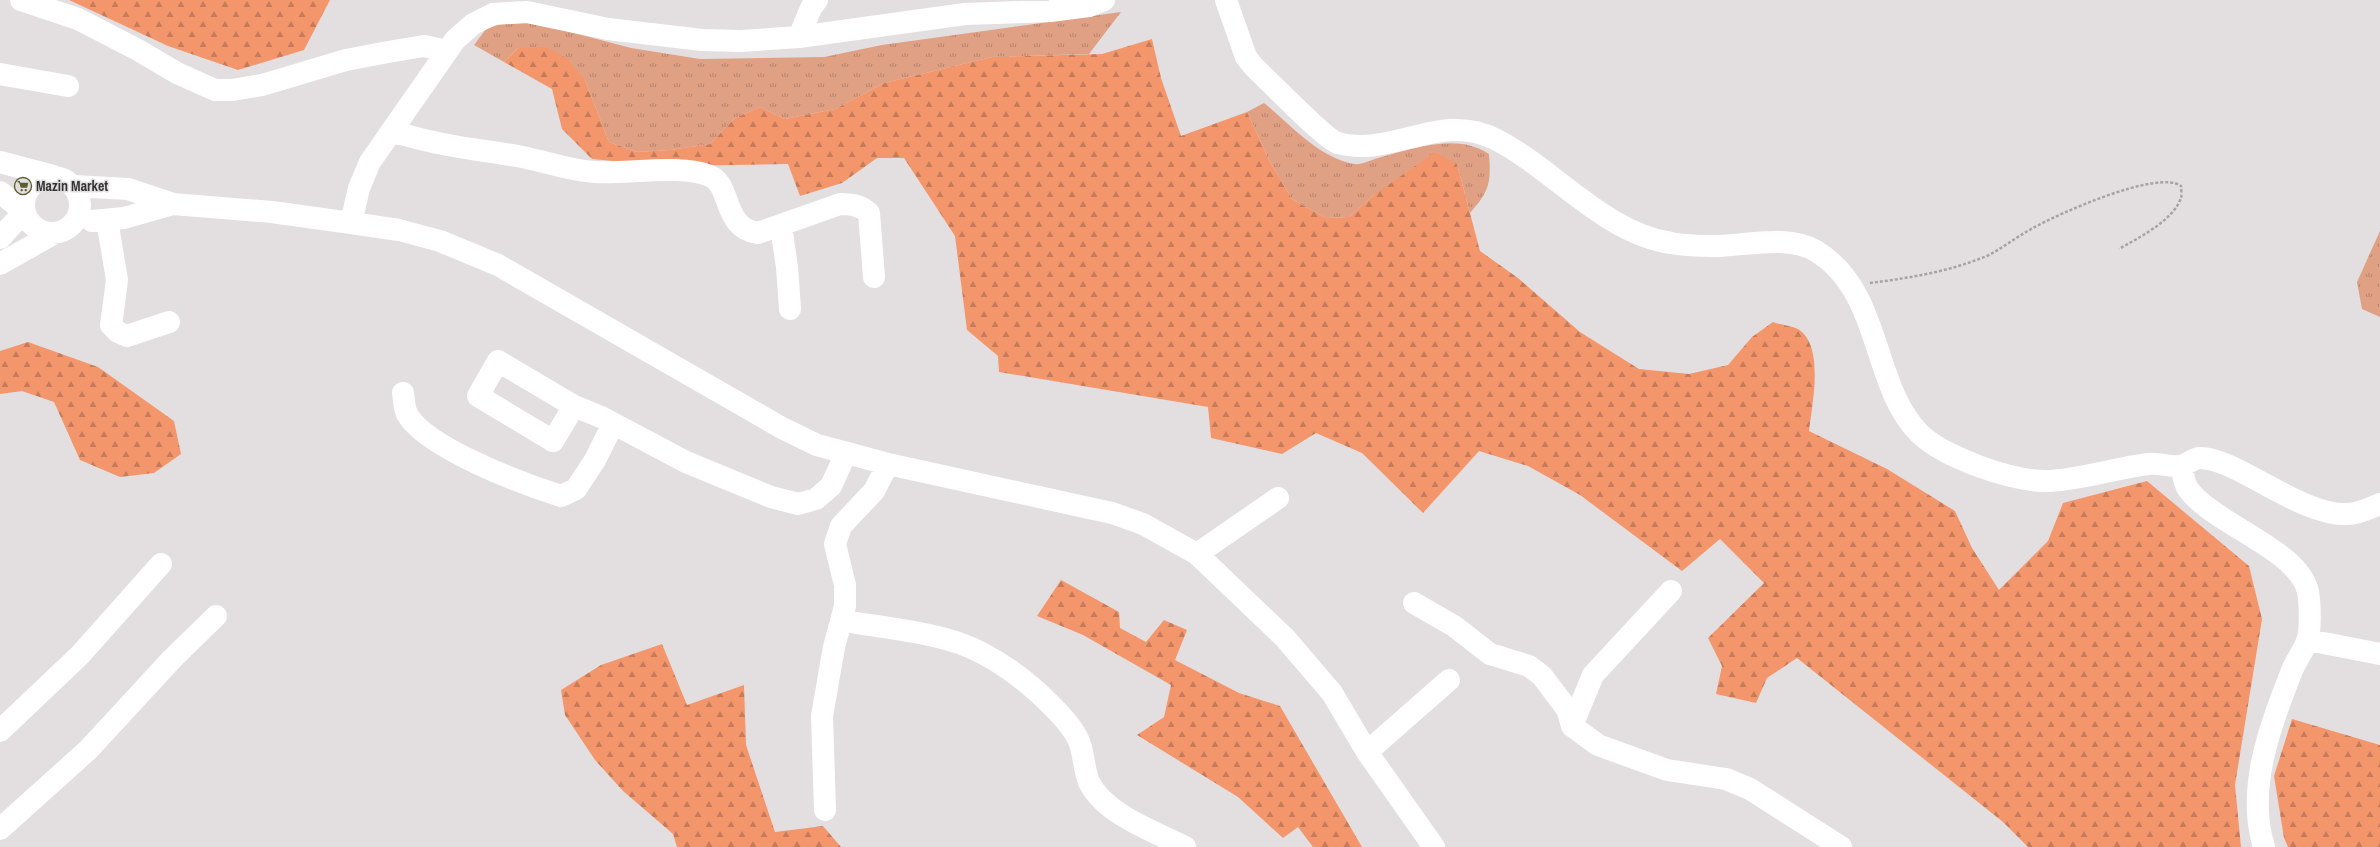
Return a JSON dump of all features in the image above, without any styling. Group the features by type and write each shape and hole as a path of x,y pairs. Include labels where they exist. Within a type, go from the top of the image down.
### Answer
{"street":[{"path":"21,0 78,19 138,50 177,73 215,90 232,90 262,85 346,60 388,52 424,46 447,51"},
{"path":"799,37 811,8 817,0"},
{"path":"351,223 359,188 370,162 447,51 491,7 527,12 608,29 702,40 741,41 799,37 965,14 1050,11 1089,6 1104,0"},
{"path":"1233,4 1246,57 1335,143 1376,146 1450,128 1493,138 1550,175 1618,226 1669,243 1713,246 1794,243 1813,249 1830,261 1850,285 1867,315 1890,382 1905,413 1920,434 1945,452 1981,467 2020,478 2048,481 2156,463 2180,466 2199,458 2228,465 2313,507 2331,513 2347,514 2359,512 2380,504"},
{"path":"0,74 68,86"},
{"path":"392,132 443,144 528,158 576,170 595,172 674,170 711,176 719,184 740,226 749,232 758,233 840,204 852,204 864,208 869,213 874,277"},
{"path":"0,162 67,181 73,186 80,200 78,216 64,228 0,264"},
{"path":"0,238 24,212 23,203 30,186 44,177 53,176"},
{"path":"73,186 128,189 173,204 272,212 399,230 440,241 498,265 782,428 817,444 888,464 1112,513 1144,524 1197,554 1248,601 1299,654 1332,693 1367,752 1434,847"},
{"path":"0,192 24,212 33,226 47,233 64,228 124,218 173,204"},
{"path":"107,220 117,280 110,325 118,332 127,336 169,322"},
{"path":"781,226 787,267 790,309"},
{"path":"403,393 406,412 414,424 436,441 534,488 561,496 576,489 595,460 613,424"},
{"path":"574,406 613,424 700,469 771,497 798,504 816,499 831,486 846,453"},
{"path":"825,810 822,716 834,647 843,621 845,584 835,544 841,526 874,491 888,464"},
{"path":"2180,466 2187,488 2202,504 2282,557 2295,569 2308,592 2308,640 2292,672 2264,755 2258,786 2258,814 2264,847"},
{"path":"1197,554 1278,498"},
{"path":"0,731 80,655 161,564"},
{"path":"1572,726 1593,675 1671,591"},
{"path":"1414,603 1454,626 1490,654 1529,666 1542,676 1567,710 1572,726 1598,745 1667,770 1726,779 1750,789 1841,847"},
{"path":"0,829 88,750 172,659 216,616"},
{"path":"843,621 922,634 959,643 986,654 1025,682 1054,708 1079,742 1089,782 1105,803 1131,821 1185,847"},
{"path":"2308,640 2380,654"},
{"path":"1367,752 1450,680"}],"path":[{"path":"1850,285 1934,272 1988,255 2034,227 2127,189 2161,181 2175,181 2181,186 2181,198 2172,211 2155,228 2119,249"}],"green space":[{"path":"69,0 330,0 304,50 238,70 168,46"},
{"path":"1121,12 1089,54 992,57 884,83 835,109 785,119 760,107 735,118 710,144 670,150 637,152 609,142 585,80 518,48 504,62 474,45 486,29 513,20 559,29 631,48 700,59 824,57 882,45"},
{"path":"1152,39 1161,78 1181,136 1247,112 1270,162 1292,199 1326,218 1349,217 1374,195 1435,152 1457,164 1480,251 1518,278 1580,332 1639,369 1689,374 1728,365 1752,337 1773,322 1798,329 1806,337 1812,348 1814,362 1814,391 1809,431 1887,469 1955,511 1972,548 1999,590 2048,541 2063,503 2147,481 2249,566 2262,619 2235,785 2241,847 2028,847 2003,822 1797,658 1767,678 1756,703 1716,694 1722,666 1708,638 1764,583 1720,539 1682,571 1580,495 1528,466 1479,451 1423,513 1362,453 1316,433 1282,454 1211,438 1208,407 999,372 998,356 967,330 955,236 904,158 877,158 842,183 800,196 788,164 666,166 592,159 562,129 552,89 504,62 518,48 546,47 568,59 585,80 609,142 637,152 670,150 710,144 735,118 760,107 785,119 835,109 884,83 992,57 1102,54"},
{"path":"1264,103 1317,148 1341,161 1354,164 1363,163 1405,150 1434,144 1463,144 1476,147 1489,154 1490,172 1488,186 1482,198 1470,213 1457,164 1374,195 1349,217 1326,218 1292,199 1270,162 1247,112"},
{"path":"2380,231 2380,317 2362,309 2357,282"},
{"path":"28,342 98,367 174,421 181,454 154,473 120,477 80,460 54,402 22,391 0,394 0,351"},
{"path":"1061,580 1119,612 1120,628 1146,642 1164,620 1187,630 1175,660 1239,693 1280,706 1362,847 1313,847 1298,827 1283,838 1238,797 1137,735 1164,717 1171,685 1083,635 1037,616"},
{"path":"662,644 687,705 744,685 746,745 775,832 823,826 841,847 677,847 673,834 623,791 595,760 565,715 561,690 601,665"},
{"path":"2292,719 2380,745 2380,847 2288,847 2284,838 2274,776"}],"place":[{"name":"Mazin Market","path":"23,186"}]}
